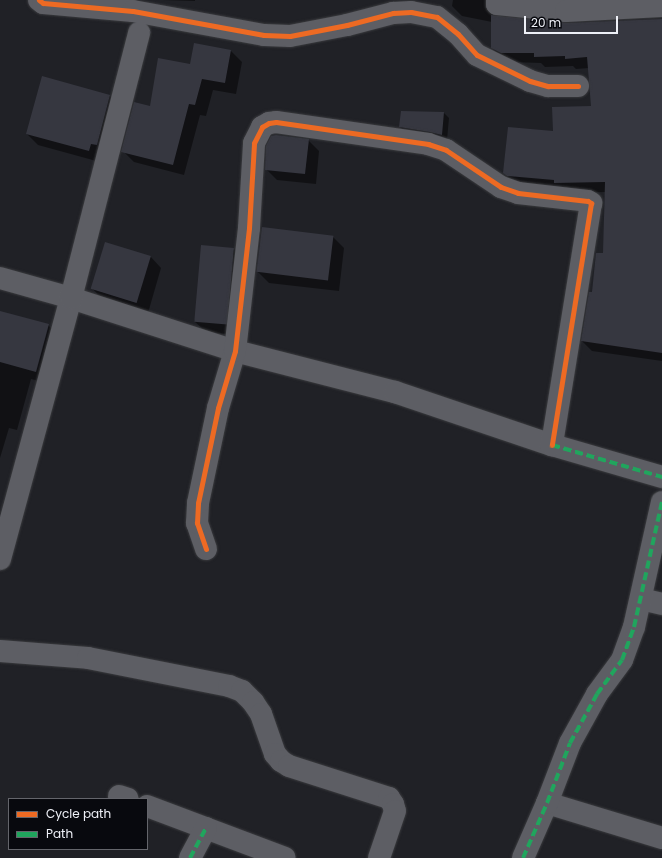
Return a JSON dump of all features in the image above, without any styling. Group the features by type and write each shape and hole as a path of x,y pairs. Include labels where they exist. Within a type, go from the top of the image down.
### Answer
{"street":[{"path":"41,2 134,11 264,35 290,36 347,25 393,13 411,12 437,17 458,34 477,55 517,75 548,86 578,86"},
{"path":"497,2 566,10 662,6"},
{"path":"0,559 71,298 139,33"},
{"path":"206,549 198,524 198,504 218,408 235,351 249,228 254,143 262,127 276,122 428,144 446,150 502,187 518,193 588,201 591,203 552,445"},
{"path":"0,278 71,298 235,351 395,392 552,445 662,477"},
{"path":"523,858 547,804 570,743 597,694 622,660 634,627 662,502"},
{"path":"641,599 662,604"},
{"path":"0,651 88,658 229,686 242,691 253,702 260,714 275,754 281,761 289,766 389,798 395,811 379,858"},
{"path":"547,804 662,838"},
{"path":"148,806 285,858"},
{"path":"190,858 206,828"}],"building":[{"path":"491,15 567,23 662,19 662,353 581,341 589,292 592,292 596,253 603,253 605,182 554,183 554,180 507,176 503,173 508,127 553,131 552,107 591,106 587,57 565,59 565,56 534,57 534,53 501,53 491,48"},
{"path":"194,43 231,50 225,83 202,79 195,105 189,104 173,165 121,152 134,102 150,106 158,58 190,64"},
{"path":"42,76 110,95 97,145 91,144 89,151 26,134"},
{"path":"401,111 444,112 442,135 399,127"},
{"path":"276,135 309,139 305,174 265,170 266,146 271,136"},
{"path":"262,227 333,236 328,280 257,272"},
{"path":"105,242 151,256 137,303 91,289"},
{"path":"201,245 234,248 227,325 194,322"},
{"path":"0,311 49,324 36,372 0,362"}],"marked path":[{"path":"553,442 552,445 662,477"},
{"path":"523,858 547,803 570,743 597,694 622,660 634,627 662,502"},
{"path":"190,858 206,828"}],"cycle path":[{"path":"39,0 43,3 133,11 264,35 290,36 347,25 393,13 411,12 437,17 458,34 477,55 530,81 548,86 578,86"},
{"path":"206,549 197,523 198,503 218,408 235,351 249,228 254,143 262,127 269,123 276,122 428,144 446,150 501,187 518,193 588,201 591,203 552,445"}]}
